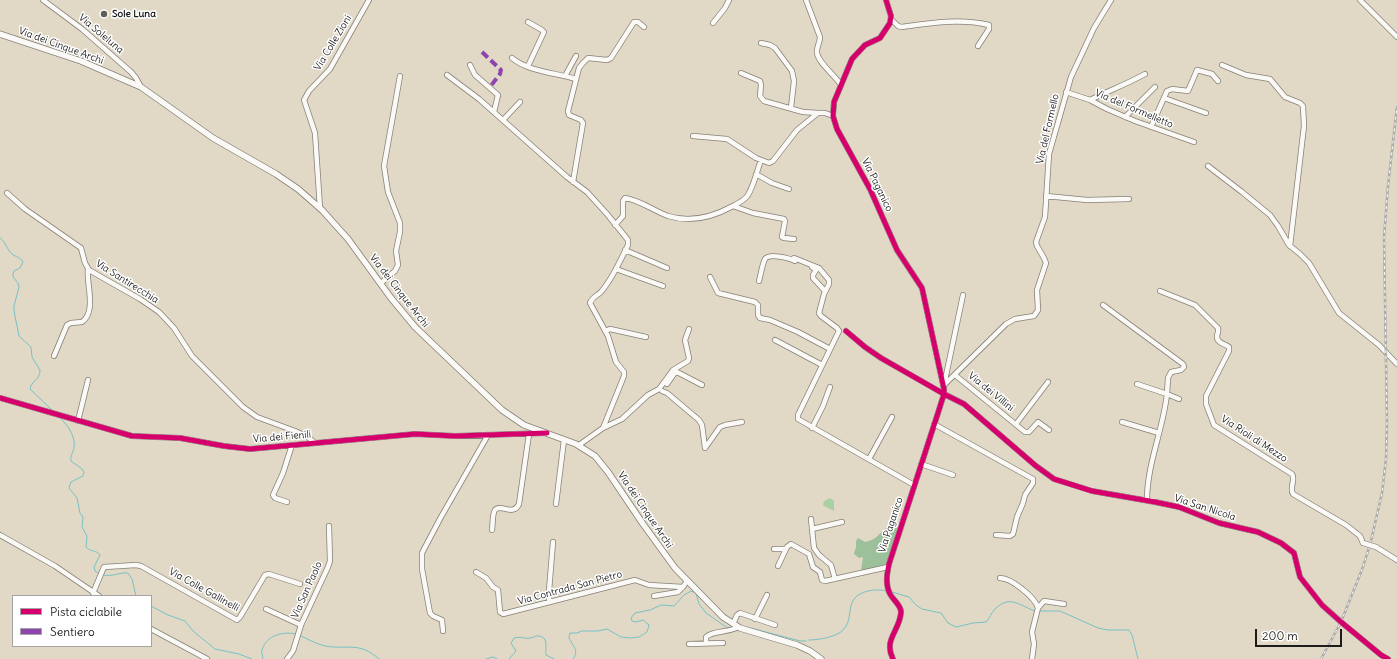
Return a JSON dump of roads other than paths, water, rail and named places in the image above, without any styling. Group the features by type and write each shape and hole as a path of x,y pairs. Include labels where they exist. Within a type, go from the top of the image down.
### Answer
{"main road":[{"name":"Via dei Cinque Archi","path":"0,34 81,61 141,87 213,138 288,183 320,208 351,242 417,330 503,412 524,425 579,445 593,454 604,466 675,568 713,607 738,627 810,650 821,659"}],"street":[{"name":"Via Soleluna","path":"43,0 82,29 131,72 141,87"},
{"name":"Via Colle Zioni","path":"320,208 315,133 304,100 308,92 323,78 330,68 369,0"},
{"path":"713,23 729,0"},
{"path":"806,0 820,39 817,50 818,56 841,85"},
{"path":"741,73 760,81 760,96 763,100 805,112 825,113 833,116 834,104 856,53 865,45 880,38 889,26 891,19 886,0"},
{"name":"Via del Formello","path":"944,386 1006,324 1015,320 1034,316 1037,313 1037,290 1046,263 1036,241 1044,220 1049,154 1059,124 1066,92 1074,71 1093,29 1111,0"},
{"path":"1360,0 1397,37"},
{"path":"891,19 900,27 941,22 989,25 989,29 978,46"},
{"path":"528,22 544,32 528,66"},
{"path":"574,182 582,125 581,120 571,116 568,113 580,67 586,59 589,58 607,60 611,58 634,22 638,22 644,27"},
{"path":"761,43 775,48 792,71 794,81 791,108"},
{"path":"565,76 576,56"},
{"path":"512,58 528,66 576,79"},
{"path":"470,65 475,76 498,95 494,112"},
{"path":"1222,65 1248,76 1270,79 1285,97 1302,105 1304,126 1290,246"},
{"path":"1151,127 1169,89 1186,92 1189,91 1197,70 1212,74 1218,81"},
{"path":"1090,100 1110,90 1125,85 1145,74"},
{"path":"447,75 494,112 591,196 628,241 616,269 602,291 590,302 605,331 616,362 624,372 603,428"},
{"path":"381,283 395,271 398,265 396,251 401,224 388,192 384,165 400,76"},
{"path":"1125,117 1155,88"},
{"name":"Via del Formelletto","path":"1066,92 1090,100 1125,117 1194,142"},
{"path":"1164,98 1206,113"},
{"path":"503,120 520,102"},
{"path":"693,136 727,139 768,163 772,162 797,130 818,113"},
{"name":"Via Paganico","path":"833,116 837,129 870,189 897,250 922,288 935,353 944,386"},
{"path":"615,225 623,216 623,201 625,198 664,214 685,219 712,216 733,206 748,196 761,160"},
{"path":"1208,166 1267,212 1278,226 1290,246 1308,262 1340,313 1380,346 1397,364"},
{"path":"756,174 776,184 789,188"},
{"name":"Via Santirecchia","path":"7,193 29,211 80,247 83,250 85,263 88,269 93,273 140,299 156,310 174,328 191,355 244,408 258,418 307,436 315,443"},
{"path":"1046,196 1087,200 1129,199"},
{"path":"733,206 753,213 784,219 785,221 782,237 794,239"},
{"path":"625,250 667,268"},
{"path":"759,281 767,257 771,256 785,258 815,269 816,271 813,278 825,291"},
{"path":"794,258 820,269 829,282 818,312 839,331 797,417 799,421 914,485"},
{"path":"54,356 67,325 82,322 87,317 91,297 88,269"},
{"path":"616,269 663,286"},
{"path":"710,277 719,293 742,297 755,302 758,305 758,315 760,318 770,320 798,332 830,349"},
{"name":"Via Rioli di Mezzo","path":"1160,291 1198,307 1218,328 1217,340 1229,347 1229,351 1206,397 1206,403 1214,424 1291,473 1294,477 1291,488 1293,494 1346,525 1360,536 1363,543 1376,547 1397,560"},
{"name":"Via Paganico","path":"893,659 890,652 890,643 901,611 887,586 888,567 944,394 944,386 964,295"},
{"path":"1103,305 1183,364 1184,367 1182,370 1173,371 1168,380 1160,433 1148,476 1147,500"},
{"path":"605,331 610,329 646,337"},
{"path":"579,445 603,428 622,419 646,397 660,389 672,370 688,360 689,357 685,340 689,329"},
{"path":"846,331 876,355 944,394"},
{"path":"775,340 822,365"},
{"path":"646,397 662,391 674,374 678,372 702,385"},
{"name":"Via dei Villini","path":"956,375 1027,432 1038,422 1049,430"},
{"path":"78,421 88,380"},
{"name":"Via dei Villini","path":"1016,424 1048,382"},
{"path":"1137,384 1179,399"},
{"path":"812,428 823,406 830,387"},
{"path":"662,391 667,392 699,420 702,426 705,448 720,427 742,422"},
{"name":"Via San Nicola","path":"944,394 966,406 1052,478 1092,491 1147,500 1181,508 1223,524 1256,531 1284,545 1294,553 1300,577 1322,605 1340,622 1382,656 1388,659"},
{"name":"Via dei Fienili","path":"0,398 135,436 182,438 250,449 415,434 452,436 547,433"},
{"path":"868,460 892,417"},
{"path":"1122,422 1160,433"},
{"path":"934,424 1033,479 1033,483 1026,494 1017,518 1013,534 1011,536 996,535"},
{"path":"492,530 494,513 496,509 514,510 519,504 529,434"},
{"path":"443,631 442,620 432,616 430,613 422,567 422,555 441,517 488,435"},
{"path":"556,504 564,440"},
{"path":"287,502 275,498 273,495 283,473 292,445"},
{"path":"921,464 954,475"},
{"path":"811,519 814,549 831,565 835,579"},
{"path":"812,529 842,522"},
{"name":"Via San Paolo","path":"287,659 292,653 301,625 329,566 329,526"},
{"path":"0,535 56,567 98,595"},
{"path":"549,602 548,593 553,542"},
{"path":"778,566 788,545 791,544 806,551 810,556 813,567 820,572 823,580 826,581 888,567"},
{"path":"774,549 786,549"},
{"name":"Via Colle Gallinelli","path":"93,592 104,567 136,565 141,566 236,620 240,617 265,575 269,574 300,584"},
{"name":"Via Contrada San Pietro","path":"476,572 487,579 498,591 502,614 635,580 649,585 683,587"},
{"path":"1000,578 1006,579 1028,594 1038,608"},
{"path":"654,596 678,592 687,581"},
{"path":"755,619 767,595"},
{"path":"1032,659 1034,644 1032,632 1038,608 1044,601 1064,604"},
{"path":"266,609 301,625"},
{"path":"733,624 740,613 775,625"},
{"path":"706,643 707,636 714,633 733,630 738,627"},
{"path":"152,630 207,659"},
{"path":"714,633 714,643"},
{"path":"689,644 723,643"}],"waterway":[{"path":"0,238 10,252 23,262 20,268 14,271 13,274 13,277 18,283 19,287 14,311 19,336 31,347 32,357 40,370 39,376 32,384 30,389 53,411"},
{"path":"59,417 68,427 74,439 74,448 71,461 84,472 83,476 71,482 69,488 77,498 80,513 83,517 82,527 87,536 86,547 100,555 94,567 95,571 100,574"},
{"path":"103,575 128,573 132,579 136,595"},
{"path":"809,640 828,638 841,632 847,624 853,601 860,594 871,590 887,591"},
{"path":"573,659 576,651 569,638 570,633 607,629 621,637 639,637 647,632 649,625 643,620 636,622 632,621 631,618 635,613 650,610 661,605 674,606 684,595 691,591 696,593 699,604 706,613 726,627 730,628"},
{"path":"892,592 909,597 922,609 941,613 948,623 956,627 986,622 995,609 1005,602 1015,602 1035,611"},
{"path":"152,607 168,615 185,621 193,631 215,649 239,654 252,659"},
{"path":"1038,611 1060,611 1098,628 1108,630 1129,630 1132,635 1138,659"},
{"path":"747,627 800,641 806,641"},
{"path":"263,659 262,650 267,641 276,635 286,633 296,634"},
{"path":"299,635 325,646 359,648 372,653 379,659"},
{"path":"509,659 516,651 511,643 514,638 531,638 538,636 542,637 545,641 546,655 554,659"},
{"path":"486,659 493,657 497,659"}],"railway":[{"path":"1321,659 1341,622 1363,567 1371,541 1382,493 1386,459 1387,423 1384,237 1397,107"}],"place":[{"name":"Sole Luna","path":"104,14"}]}
